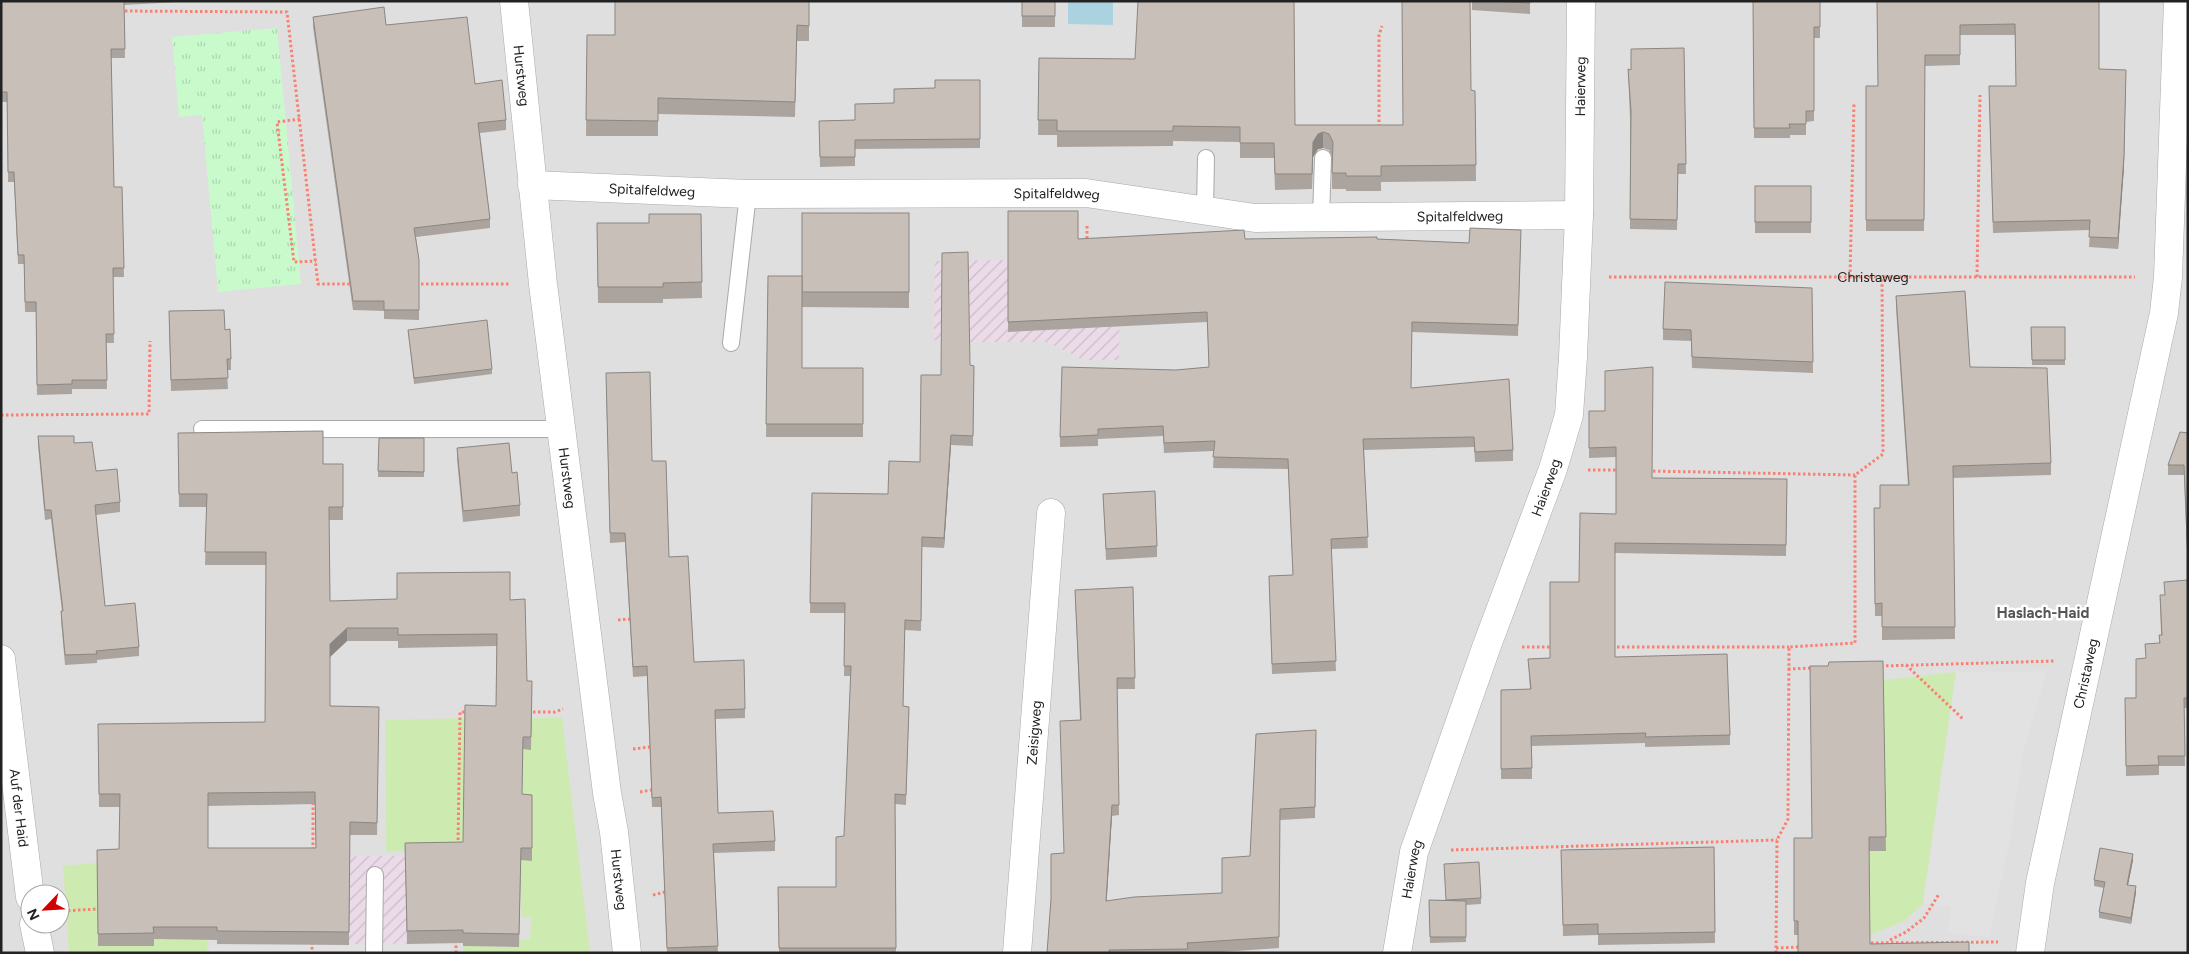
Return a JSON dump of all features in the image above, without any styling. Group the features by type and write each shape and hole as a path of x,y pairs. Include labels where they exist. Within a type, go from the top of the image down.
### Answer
{"street":[{"name":"Hurstweg","path":"514,1 543,284 563,429 607,793 614,832 627,953"},
{"name":"Haierweg","path":"1397,953 1414,852 1486,648 1553,469 1569,415 1579,215 1581,1"},
{"name":"Christaweg","path":"2031,948 2040,883 2088,660 2176,312 2168,277 2181,9"},
{"name":"Spitalfeldweg","path":"532,185 748,194 1086,193 1255,218 1579,215"},
{"name":"Zeisigweg","path":"1018,953 1050,513"},
{"name":"Auf der Haid","path":"1,659 28,884"},
{"path":"36,934 40,953"}],"lane":[{"path":"1205,210 1206,158"},
{"path":"1321,218 1323,158"},
{"path":"731,344 748,194"},
{"path":"202,429 563,429"},
{"path":"374,953 375,875"}],"path":[{"path":"120,11 287,12 318,284 357,284"},
{"path":"1379,135 1379,35 1382,26"},
{"path":"1977,277 1980,95"},
{"path":"1850,277 1854,102"},
{"path":"300,119 277,122 294,262 316,261"},
{"name":"Christaweg","path":"1577,278 2168,277"},
{"path":"1646,471 1855,474 1882,454 1882,278"},
{"path":"406,284 543,284"},
{"path":"1,415 149,414 150,341"},
{"path":"1553,469 1626,471"},
{"path":"1604,647 1789,647 1855,643 1855,474"},
{"path":"1486,648 1556,647"},
{"path":"1789,647 1788,819 1777,840 1776,950 1804,946"},
{"path":"1876,666 2088,660"},
{"path":"1906,665 1963,719"},
{"path":"1788,669 1818,668"},
{"path":"527,712 556,712 595,695"},
{"path":"458,847 460,712 470,712"},
{"path":"313,796 313,856"},
{"path":"1414,852 1777,840"},
{"path":"1888,941 1906,932 1924,918 1939,894"},
{"path":"70,910 97,909"},
{"path":"456,934 456,953"},
{"path":"312,936 312,953"},
{"path":"1860,943 1888,941 2031,948"}],"shaded area":[{"path":"1,1 2188,1 2188,953 1,953"},
{"path":"1008,221 1078,222 1078,261 1120,261 1119,360 1084,360 1047,342 946,342 934,340 935,261 1008,260"},
{"path":"2047,671 2023,752 2010,840 1989,937 1948,933 1951,907 1923,903 1956,672"},
{"path":"436,855 407,944 318,945 316,857"},
{"path":"450,943 450,953 210,953 210,946"}],"green space":[{"path":"277,28 301,284 218,292 202,115 179,117 172,37"},
{"path":"1956,672 1923,903 1904,921 1870,935 1869,851 1886,851 1883,680"},
{"path":"562,717 590,953 463,953 463,946 519,947 519,940 530,940 531,917 521,917 521,860 532,860 532,808 522,807 523,749 531,749 531,727 523,719"},
{"path":"465,718 463,849 386,851 385,720"},
{"path":"97,863 98,946 153,946 153,939 162,940 210,863 207,953 69,953 68,934 70,934 70,884 64,884 63,866"}],"water":[{"path":"1068,1 1113,1 1113,25 1068,24"}],"building":[{"path":"1,1 124,1 125,49 111,49 114,187 122,187 124,268 113,268 114,334 106,334 107,380 72,380 72,384 37,385 36,302 25,302 24,255 18,255 14,172 8,172 7,92 1,92"},
{"path":"615,1 809,1 809,26 797,25 795,102 658,98 658,121 586,120 587,35 615,35"},
{"path":"1022,1 1055,1 1055,16 1022,16"},
{"path":"1138,1 1294,1 1295,125 1403,125 1402,1 1470,1 1471,90 1475,91 1476,165 1381,166 1381,176 1346,176 1346,173 1332,173 1333,142 1329,134 1323,132 1318,134 1313,142 1312,174 1275,174 1274,143 1240,143 1240,127 1173,126 1173,131 1057,131 1057,120 1038,120 1039,58 1135,59"},
{"path":"1491,1 1530,1 1530,3"},
{"path":"1753,1 1820,1 1820,27 1814,27 1814,111 1806,111 1806,124 1789,124 1790,128 1754,128"},
{"path":"1877,1 2099,1 2099,69 2126,70 2124,156 2118,238 2089,237 2090,220 1993,222 1989,86 2016,86 2015,24 1960,25 1960,55 1925,55 1924,220 1866,220 1866,86 1878,86"},
{"path":"384,7 386,25 467,17 475,84 502,80 506,120 478,123 490,219 414,228 419,260 419,310 384,310 384,301 353,301 313,17"},
{"path":"1684,48 1686,164 1678,164 1677,220 1630,219 1631,111 1628,69 1631,70 1631,49"},
{"path":"935,80 980,80 980,139 855,140 855,157 820,157 819,121 855,120 855,104 894,103 894,89 935,88"},
{"path":"1755,186 1811,186 1811,222 1755,222"},
{"path":"1008,211 1078,211 1078,239 1244,230 1245,239 1377,237 1377,239 1469,243 1470,228 1521,230 1518,325 1412,322 1411,388 1509,379 1513,450 1475,452 1474,437 1363,439 1368,537 1331,539 1336,661 1272,664 1269,576 1293,575 1288,459 1213,457 1215,441 1164,443 1163,426 1098,429 1098,435 1060,437 1062,367 1176,370 1209,367 1207,312 1008,322"},
{"path":"802,213 909,213 909,292 802,292"},
{"path":"649,214 701,214 702,282 663,283 663,287 598,287 597,223 649,223"},
{"path":"968,252 970,365 974,366 973,436 951,435 944,538 922,537 921,621 905,620 903,706 909,707 906,795 895,794 896,948 779,948 778,887 836,887 836,837 844,836 851,666 844,666 845,603 810,603 812,493 888,494 889,461 920,462 921,375 941,375 942,253"},
{"path":"768,276 802,276 802,368 863,368 863,424 766,424"},
{"path":"1665,282 1812,288 1813,362 1692,357 1691,330 1663,329"},
{"path":"1965,291 1970,367 2047,368 2051,463 1953,466 1955,627 1882,627 1882,603 1875,604 1874,508 1880,508 1880,485 1909,485 1896,296"},
{"path":"224,310 225,330 230,329 231,359 227,359 228,378 171,380 169,311"},
{"path":"487,320 492,369 414,378 408,330"},
{"path":"2031,327 2065,327 2065,360 2032,360"},
{"path":"1653,367 1652,478 1787,479 1786,545 1615,543 1615,657 1727,654 1730,735 1645,737 1646,733 1531,736 1532,768 1501,769 1501,690 1531,689 1528,659 1550,658 1550,582 1579,582 1580,513 1616,514 1616,447 1589,448 1589,411 1605,411 1605,371"},
{"path":"650,372 652,461 666,461 669,557 688,556 694,662 744,660 745,709 715,710 718,813 773,811 775,841 713,844 718,946 667,948 661,797 652,798 647,666 633,667 625,533 610,533 606,373"},
{"path":"323,431 323,464 343,464 343,507 329,507 330,601 397,599 397,573 510,572 510,600 525,599 527,681 532,681 531,737 523,737 522,794 532,795 532,848 521,848 519,934 463,933 463,930 407,931 405,843 463,842 465,705 496,706 497,634 398,635 398,628 347,628 330,644 330,706 379,707 377,823 350,822 349,932 217,931 217,927 153,927 154,933 98,934 97,850 119,849 120,794 99,794 98,724 265,722 266,552 205,552 207,494 179,494 178,433","holes":["315,792 316,848 208,848 208,793"]},
{"path":"2180,432 2188,433 2188,563 2184,465 2168,465"},
{"path":"38,436 74,436 74,443 92,442 96,471 117,469 120,502 95,505 105,606 135,603 139,647 96,651 97,654 65,655 61,611 63,611 51,510 45,510"},
{"path":"379,438 424,438 424,472 378,471"},
{"path":"509,443 512,473 517,472 520,505 463,511 457,448"},
{"path":"1155,491 1157,546 1106,549 1103,494"},
{"path":"2188,580 2188,698 2184,698 2185,756 2158,756 2159,765 2126,766 2125,698 2136,698 2136,659 2146,658 2145,644 2160,643 2159,635 2162,635 2160,595 2165,595 2164,582"},
{"path":"1133,587 1135,678 1117,678 1119,805 1112,805 1106,901 1134,897 1222,893 1222,858 1250,856 1256,734 1316,730 1315,807 1280,809 1279,937 1187,943 1188,949 1109,950 1109,953 1047,953 1051,899 1051,854 1064,853 1060,721 1081,720 1075,590"},
{"path":"1883,661 1886,837 1869,837 1870,944 1969,942 1969,953 1798,953 1798,921 1794,921 1794,838 1812,838 1810,666 1828,666 1829,662"},
{"path":"1714,847 1715,932 1598,934 1598,924 1563,925 1561,850"},
{"path":"2100,848 2133,854 2127,885 2136,886 2131,918 2099,912 2105,882 2094,880"},
{"path":"1479,862 1481,898 1446,900 1444,864"},
{"path":"1429,900 1466,901 1466,937 1430,937"}],"district":[{"name":"Haslach-Haid","path":"2043,613"}]}
